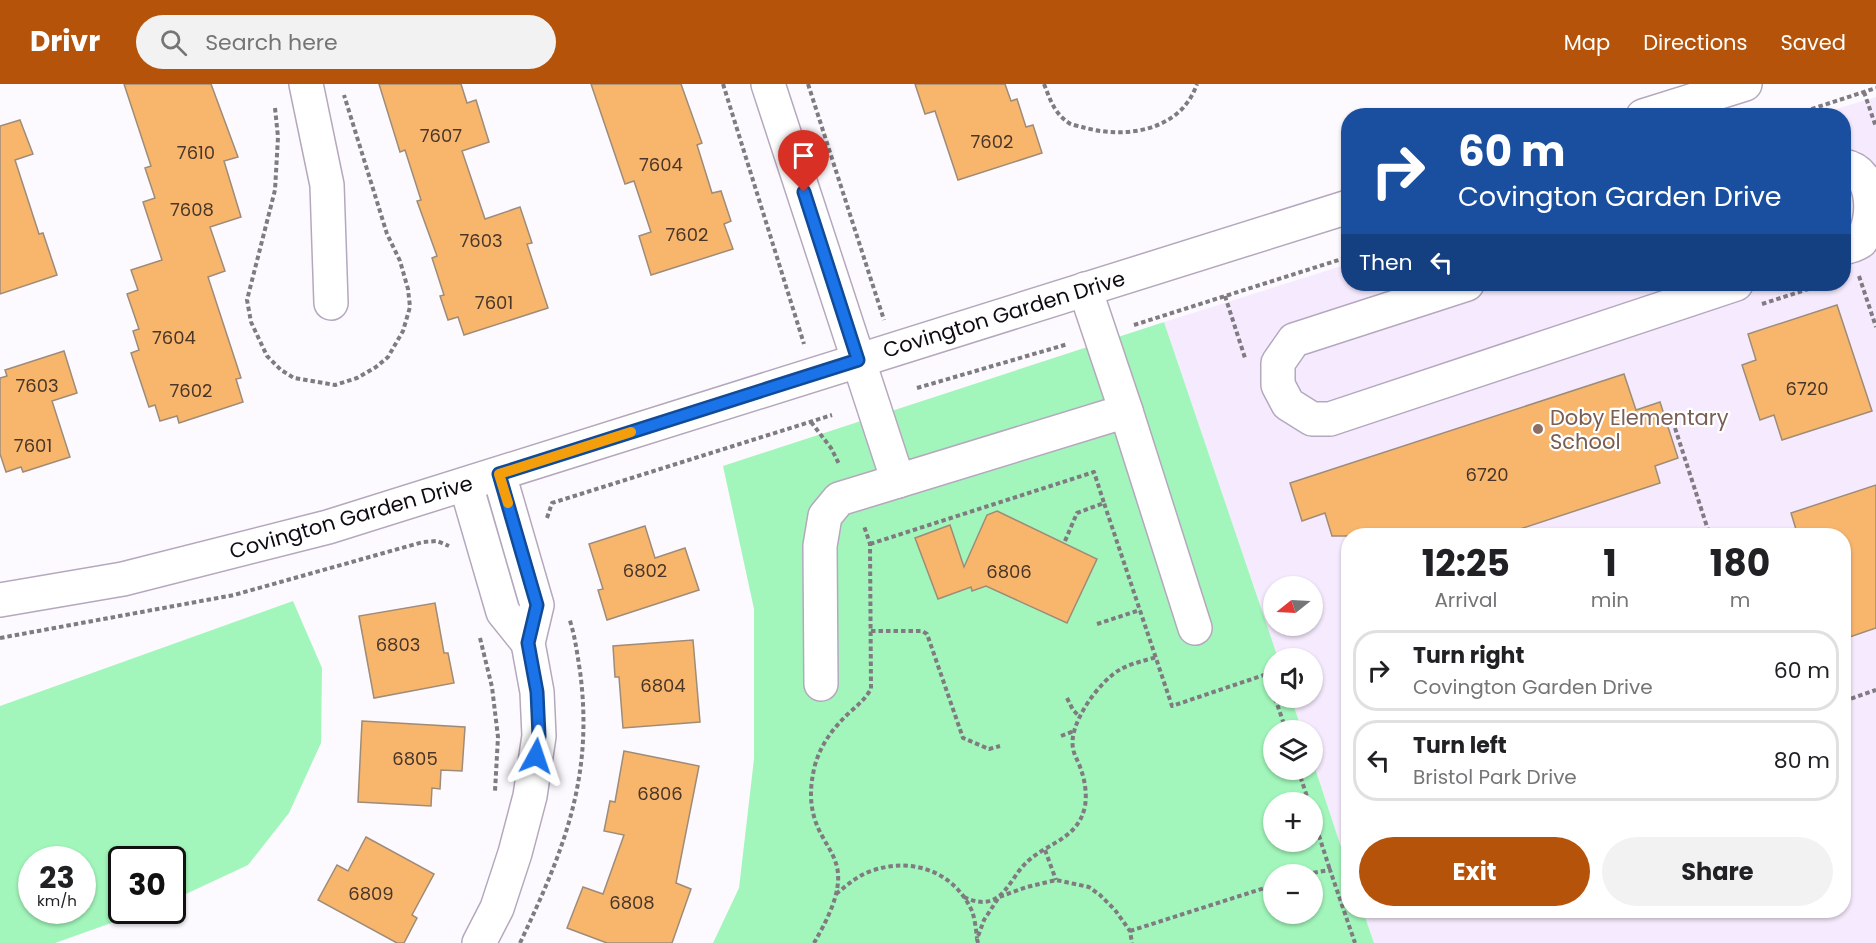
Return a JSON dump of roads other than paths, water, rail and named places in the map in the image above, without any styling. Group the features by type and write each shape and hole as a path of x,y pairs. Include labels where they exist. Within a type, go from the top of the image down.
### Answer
{"street":[{"path":"306,84 327,185 331,303"},
{"path":"768,84 898,481"},
{"path":"1668,108 1745,84"},
{"path":"1851,169 1872,188 1876,215 1872,228 1851,260"},
{"name":"Covington Garden Drive","path":"0,600 123,579 328,527 1341,209"},
{"path":"1085,289 1195,628"},
{"path":"1445,291 1294,340 1278,363 1278,385 1288,404 1312,419 1330,419 1715,291"},
{"path":"821,684 820,546 825,516 839,499 1126,411"},
{"path":"479,943 497,908 516,853 530,796 539,736 537,692 528,643 537,605 499,474"},
{"path":"466,485 504,612 528,643"}],"place":[{"name":"Doby Elementary School","path":"1538,429"}]}
